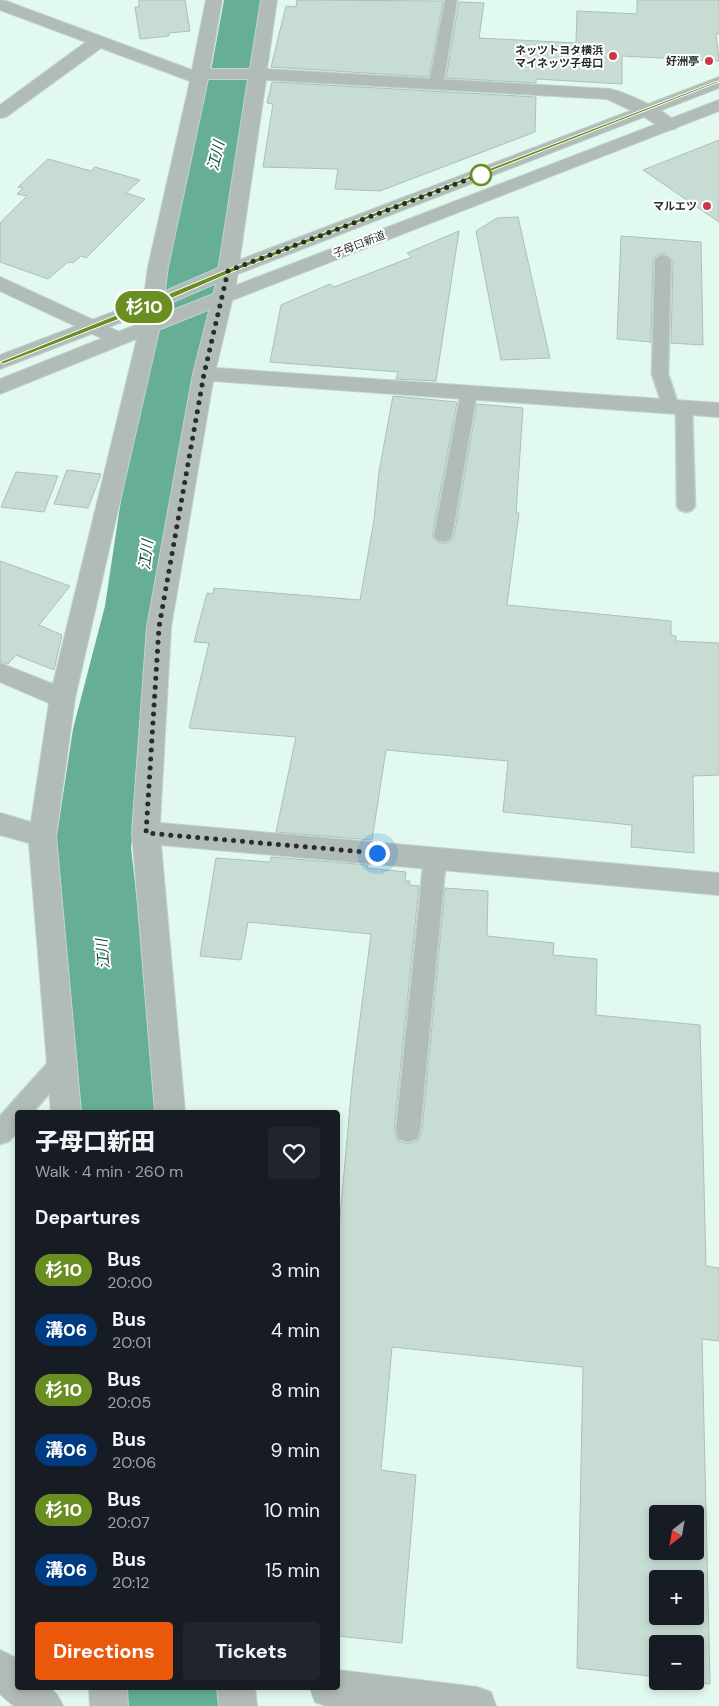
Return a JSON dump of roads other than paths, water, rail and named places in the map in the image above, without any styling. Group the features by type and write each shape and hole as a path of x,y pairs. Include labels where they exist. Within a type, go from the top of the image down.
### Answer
{"street":[{"path":"66,1110 42,836 62,698 150,326 158,267 200,77 214,0"},
{"path":"170,1110 146,833 159,627 204,374 228,271 269,0"},
{"path":"0,4 200,77 257,74 610,94 647,111 669,125"},
{"path":"0,113 100,41"},
{"name":"子母口新道","path":"0,362 154,303 228,271 719,82"},
{"name":"子母口新道","path":"0,387 223,297 719,105"},
{"path":"0,283 119,339"},
{"path":"204,374 719,410"},
{"path":"0,672 62,698"},
{"path":"0,824 42,836"},
{"path":"146,833 719,884"},
{"path":"0,1669 15,1682"},
{"path":"340,1689 477,1706"},
{"path":"24,1690 44,1706"},
{"path":"108,1690 109,1706"},
{"path":"236,1690 238,1706"}],"lane":[{"path":"436,84 451,0"},
{"path":"663,260 660,374 678,407 686,506"},
{"path":"443,536 469,392"},
{"path":"408,1130 435,858"},
{"path":"21,1110 62,1063"},
{"path":"0,1133 15,1116"}],"waterway":[{"name":"江川","path":"118,1110 93,848 109,729 139,606 163,420 195,248 218,134 235,71 247,0"},
{"name":"江川","path":"164,1690 166,1706"}],"place":[{"name":"ネッツトヨタ横浜 マイネッツ子母口","path":"613,56"},
{"name":"好洲亭","path":"709,61"},
{"name":"マルエツ","path":"707,206"}]}
